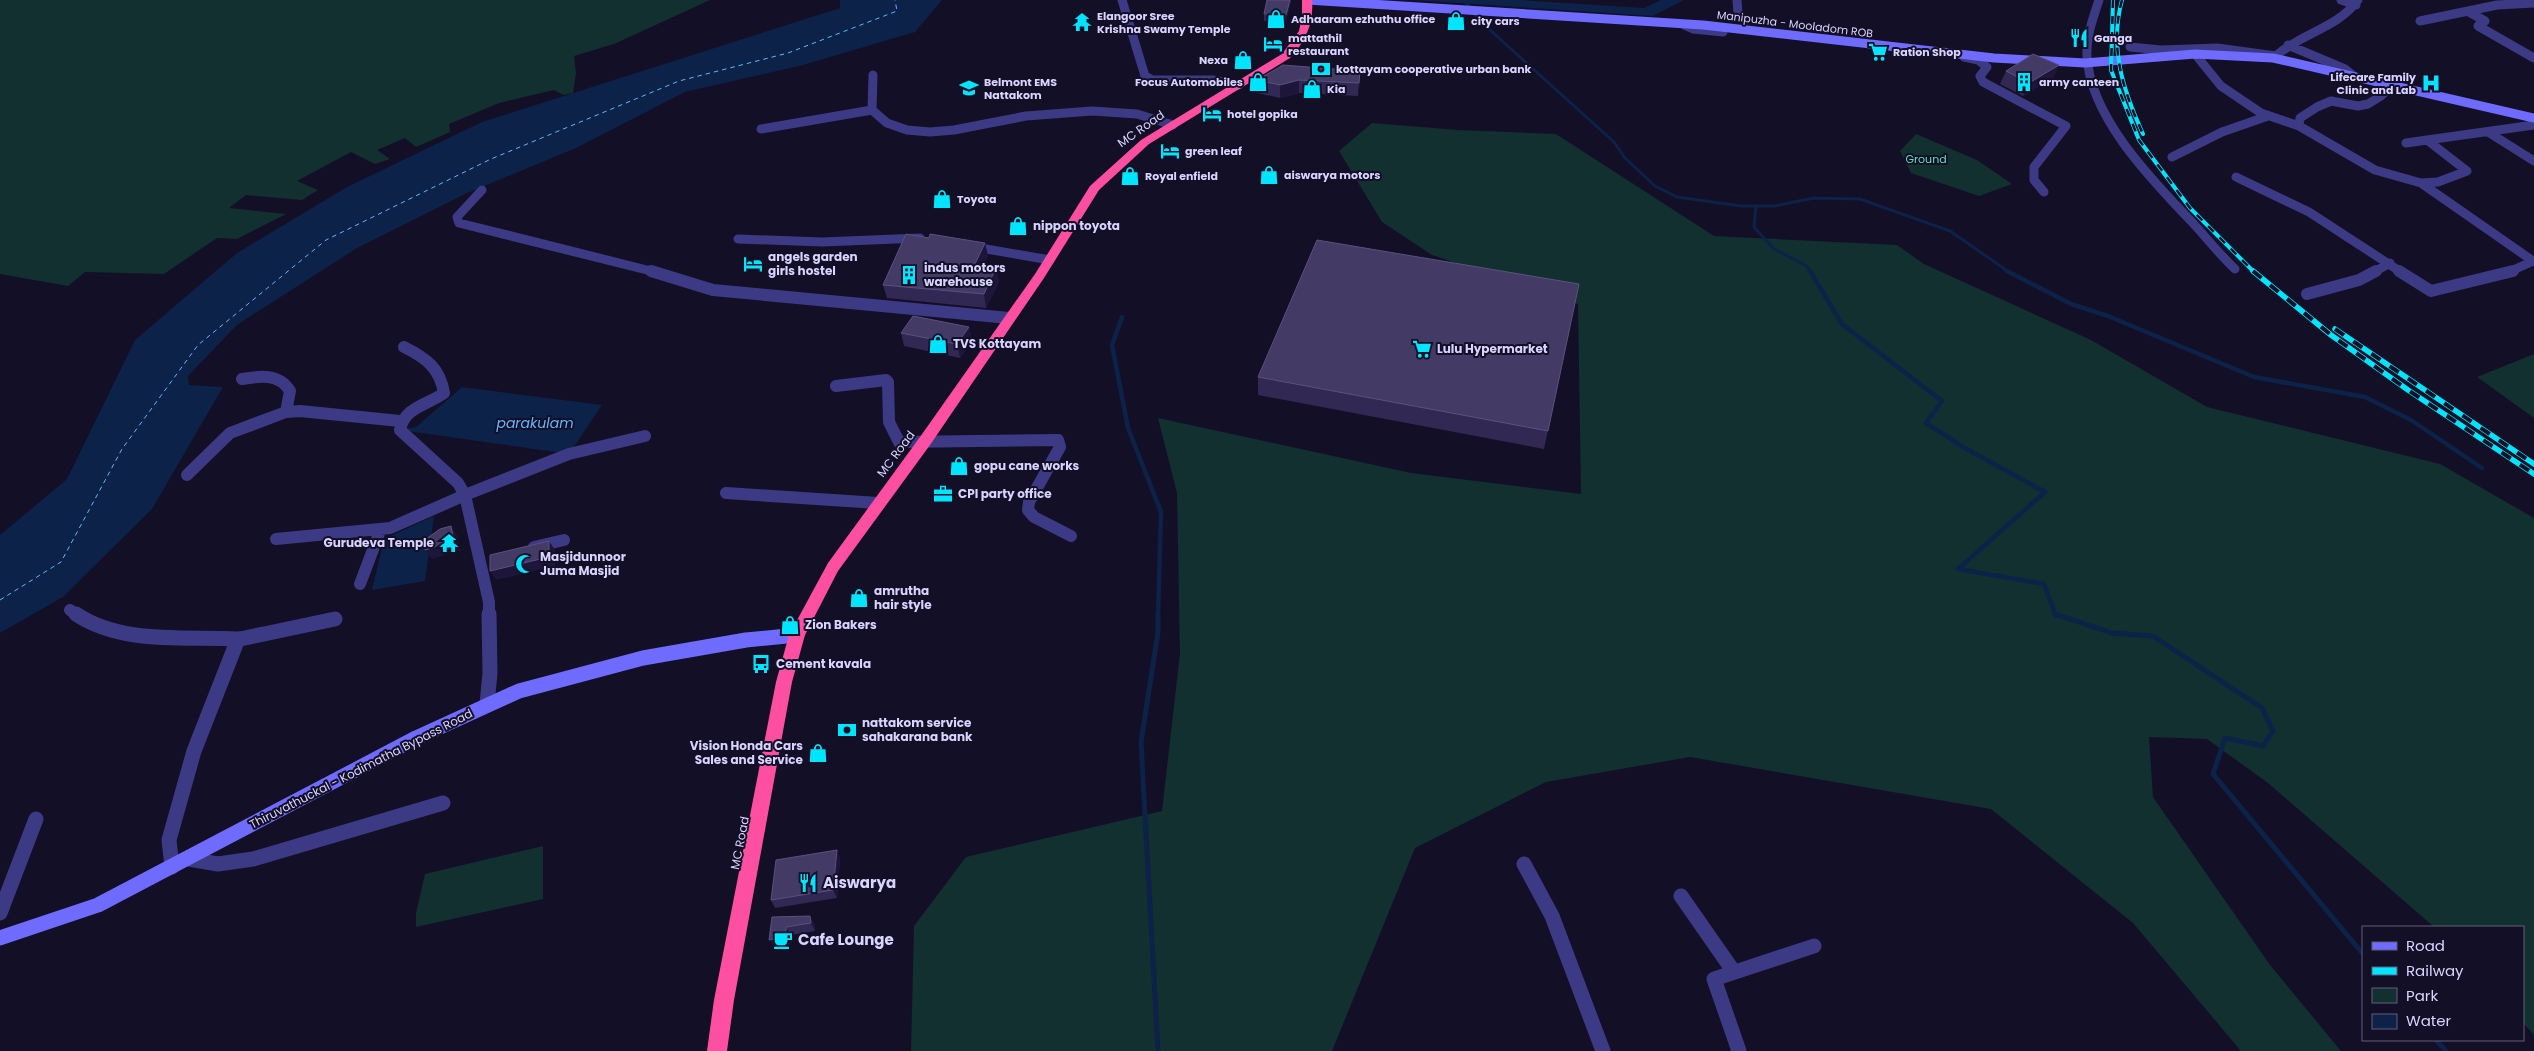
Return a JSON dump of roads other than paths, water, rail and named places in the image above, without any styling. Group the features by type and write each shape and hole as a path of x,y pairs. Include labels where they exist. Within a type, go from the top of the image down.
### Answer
{"highway":[{"name":"MC Road","path":"717,1051 724,1000 739,929 784,682 797,635 805,615 833,567 924,441 1050,260 1094,188 1128,156 1173,125 1278,62 1292,51 1304,32 1307,0"}],"main road":[{"name":"Manipuzha - Mooladom ROB","path":"1307,0 1702,25 1994,58 2085,63 2195,54 2275,57 2391,86 2534,118"},
{"path":"1503,0 1504,11"},
{"name":"Thiruvathuckal - Kodimatha Bypass Road","path":"0,938 85,910 190,859 332,780 487,704 519,691 576,674 643,658 746,640 797,635"}],"street":[{"path":"1122,0 1145,76 1152,80 1212,80 1239,85"},
{"path":"1737,0 1738,14"},
{"path":"2099,0 2091,26 2087,56 2104,108 2140,166 2173,204 2195,224 2211,246 2235,269"},
{"path":"2341,0 2357,2"},
{"path":"2130,47 2161,50 2218,48 2275,57 2288,45 2310,31 2343,17 2357,2"},
{"path":"2420,21 2497,5 2534,3"},
{"path":"2469,12 2485,21 2478,26 2534,58"},
{"path":"1682,24 1694,29 1770,35 1978,60 1987,69 1980,76 1981,80 2066,126 2034,167 2034,180 2044,192"},
{"path":"2288,45 2345,69 2355,77"},
{"path":"2520,51 2534,48"},
{"path":"2195,54 2222,86 2268,116 2299,126 2375,170 2421,183 2533,261 2512,271 2431,291 2309,212 2236,177"},
{"path":"873,75 872,110 883,122 892,127 905,130 971,128 1020,115 1048,114 1128,113 1173,125"},
{"path":"2299,126 2300,118 2328,101 2341,100 2357,106 2371,103 2391,86"},
{"path":"761,129 872,110"},
{"path":"2172,157 2222,132 2268,116"},
{"path":"2406,143 2534,125"},
{"path":"2488,132 2534,161"},
{"path":"2421,183 2438,182 2467,171 2427,140"},
{"path":"482,190 457,217 460,223 643,268 713,290 1009,318"},
{"path":"738,239 850,241 898,236 934,240"},
{"path":"961,245 1050,260"},
{"path":"2307,294 2359,280 2390,263"},
{"path":"404,347 431,360 438,372 444,393 405,414 400,421 400,430 458,483 465,495 489,602 490,673 487,704"},
{"path":"242,379 267,376 284,383 290,391 286,412"},
{"path":"836,386 886,380 889,386 887,414 892,435 900,442 1058,440 1060,446 1029,502 1028,510 1034,517 1071,536"},
{"path":"187,475 230,433 286,412 325,413 400,421"},
{"path":"276,540 380,531 569,454 645,436"},
{"path":"726,493 878,503"},
{"path":"360,584 380,531"},
{"path":"521,550 564,540"},
{"path":"481,560 496,556"},
{"path":"70,610 82,620 126,634 181,638 228,636 238,640 335,619"},
{"path":"172,867 169,840 194,751 238,640"},
{"path":"190,859 218,864 254,859 444,803"},
{"path":"0,913 36,819"},
{"path":"1524,864 1552,916 1603,1051"},
{"path":"1682,896 1734,972"},
{"path":"1739,1051 1714,979 1814,946"}],"water":[{"path":"840,0 942,0 915,32 803,65 685,92 576,148 465,194 357,248 237,325 188,376 189,385 223,387 152,509 63,597 0,633 0,535 67,479 135,340 237,253 347,187 482,122 840,8"},
{"path":"1413,0 1522,0 1644,8 1661,0 1684,0 1653,16"},
{"name":"parakulam","path":"462,387 602,405 569,454 400,430 416,427"},
{"path":"434,516 425,581 372,590 384,539"}],"waterway":[{"path":"1465,1 1479,20 1614,142 1625,158 1655,186 1677,197 1741,206 1756,206"},
{"path":"1756,206 1774,206 1814,198 1860,199 1950,231 2009,272"},
{"path":"1756,206 1754,227 1774,249 1807,266 1810,272"},
{"path":"1810,271 1842,324 1942,401 1926,423 1963,447 2045,492 1958,569 2044,584 2055,614"},
{"path":"2007,271 2071,304 2108,316 2254,377 2365,397 2411,420 2482,468"},
{"path":"1122,317 1112,345 1128,428 1161,512 1158,616"},
{"path":"2055,614 2112,633 2153,636 2262,708 2273,731 2263,746 2225,738 2213,774 2362,953"},
{"path":"1158,616 1158,632 1141,742 1158,1051"},
{"path":"2437,1041 2446,1051"}],"railway":[{"path":"2113,0 2111,70 2139,140 2190,208 2253,271"},
{"path":"2122,0 2117,35 2120,68 2129,101 2143,134"},
{"path":"2253,271 2331,335 2408,390 2534,474"},
{"path":"2335,329 2534,464"}],"place":[{"name":"Adhaaram ezhuthu office","path":"1276,19"},
{"name":"city cars","path":"1456,21"},
{"name":"Elangoor Sree Krishna Swamy Temple","path":"1082,22"},
{"name":"Ganga","path":"2079,38"},
{"name":"mattathil restaurant","path":"1273,44"},
{"name":"Ration Shop","path":"1878,52"},
{"name":"Nexa","path":"1243,60"},
{"name":"kottayam cooperative urban bank","path":"1321,69"},
{"name":"Focus Automobiles","path":"1258,82"},
{"name":"army canteen","path":"2024,82"},
{"name":"Lifecare Family Clinic and Lab","path":"2431,83"},
{"name":"Belmont EMS Nattakom","path":"969,88"},
{"name":"Kia","path":"1312,89"},
{"name":"hotel gopika","path":"1212,114"},
{"name":"green leaf","path":"1170,151"},
{"name":"aiswarya motors","path":"1269,175"},
{"name":"Royal enfield","path":"1130,176"},
{"name":"Toyota","path":"942,199"},
{"name":"nippon toyota","path":"1018,226"},
{"name":"angels garden girls hostel","path":"753,264"},
{"name":"indus motors warehouse","path":"909,275"},
{"name":"TVS Kottayam","path":"938,344"},
{"name":"Lulu Hypermarket","path":"1422,349"},
{"name":"gopu cane works","path":"959,466"},
{"name":"CPI party office","path":"943,494"},
{"name":"Gurudeva Temple","path":"449,543"},
{"name":"Masjidunnoor Juma Masjid","path":"525,564"},
{"name":"amrutha hair style","path":"859,598"},
{"name":"Zion Bakers","path":"790,625"},
{"name":"Cement kavala","path":"761,664"},
{"name":"nattakom service sahakarana bank","path":"847,730"},
{"name":"Vision Honda Cars Sales and Service","path":"818,753"},
{"name":"Aiswarya","path":"808,883"},
{"name":"Cafe Lounge","path":"783,940"}],"park label":[{"name":"Ground","path":"1926,159"}]}
